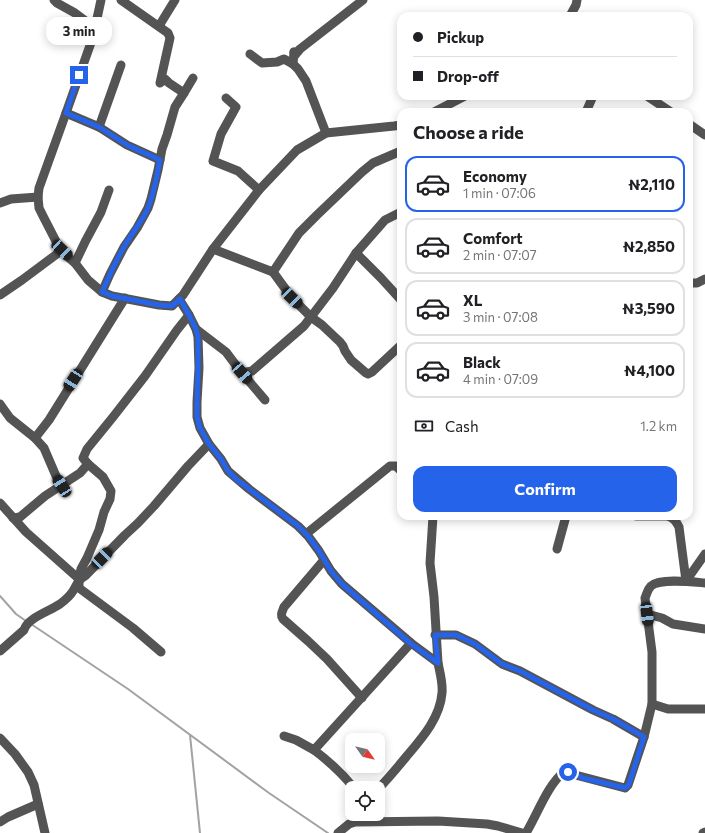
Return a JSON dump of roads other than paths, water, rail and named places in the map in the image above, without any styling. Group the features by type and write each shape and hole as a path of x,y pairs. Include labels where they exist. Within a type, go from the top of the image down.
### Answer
{"street":[{"path":"54,0 95,28"},
{"path":"101,0 93,37 39,188 38,197 39,208 62,250 75,263 88,280 102,292 112,296 172,306 180,299 213,249 259,190 298,150 326,133 397,126"},
{"path":"121,0 168,32 170,38 160,83 165,79 184,93"},
{"path":"159,26 174,0"},
{"path":"293,64 294,52 295,55 300,49 363,0"},
{"path":"572,12 578,0"},
{"path":"250,54 262,63 277,62 284,59 298,69 306,81 326,133"},
{"path":"99,127 121,64"},
{"path":"102,292 124,246 137,228 148,208 174,106 194,78"},
{"path":"226,98 236,107 221,134 213,161 238,171 259,190"},
{"path":"442,108 457,100"},
{"path":"653,100 665,108"},
{"path":"66,113 99,127 127,145 160,160"},
{"path":"693,127 705,135"},
{"path":"273,272 299,234 322,209 373,163 397,153"},
{"path":"75,263 109,190"},
{"path":"0,202 11,199 38,197"},
{"path":"242,373 252,371 304,326 333,288 356,253 385,220 397,214"},
{"path":"213,249 273,272 292,298 340,342 351,360 366,373 368,374 372,372 397,349"},
{"path":"0,295 62,250"},
{"path":"356,253 397,296"},
{"path":"693,283 697,283 705,279"},
{"path":"35,438 49,420 125,298"},
{"path":"180,299 196,329 198,337 197,417 200,428 228,471 236,479 298,526 319,551 331,571 342,584 410,643 438,663"},
{"path":"161,652 133,628 79,588 81,569 99,530 111,491 102,477 83,458 87,449 145,376 189,315"},
{"path":"196,329 226,352 265,400"},
{"path":"0,404 10,418 35,438 44,448 62,486"},
{"path":"0,651 24,630 25,626 33,619 61,603 72,592 79,580 85,576 120,539 138,523 209,444"},
{"path":"14,518 20,517 45,496 80,473 88,464"},
{"path":"306,534 390,466 397,467"},
{"path":"0,503 26,532 79,580"},
{"path":"385,781 426,733 440,706 442,681 438,663 435,635 434,597 430,563 433,520"},
{"path":"557,549 565,520"},
{"path":"676,520 679,527 686,581"},
{"path":"686,581 705,554"},
{"path":"324,560 284,607 281,616 327,660 362,698"},
{"path":"526,833 549,790 559,776 564,772 625,788 628,786 644,737 652,704 652,652 645,598 648,590 651,585 658,582 686,581 705,583"},
{"path":"647,614 662,618 673,624 705,629"},
{"path":"435,635 456,635 475,644 502,664 520,671 613,719 644,737"},
{"path":"314,750 410,643"},
{"path":"652,704 668,709 705,709"},
{"path":"284,736 296,740 314,750 330,762 348,781"},
{"path":"0,738 28,772 34,785 44,833"},
{"path":"0,822 8,816 38,804"},
{"path":"338,833 351,821"},
{"path":"349,824 364,821 438,821 487,824 522,833"}],"waterway":[{"path":"0,596 16,614 26,621"},
{"path":"31,624 128,689 269,793 328,833"},
{"path":"190,735 200,833"}]}
